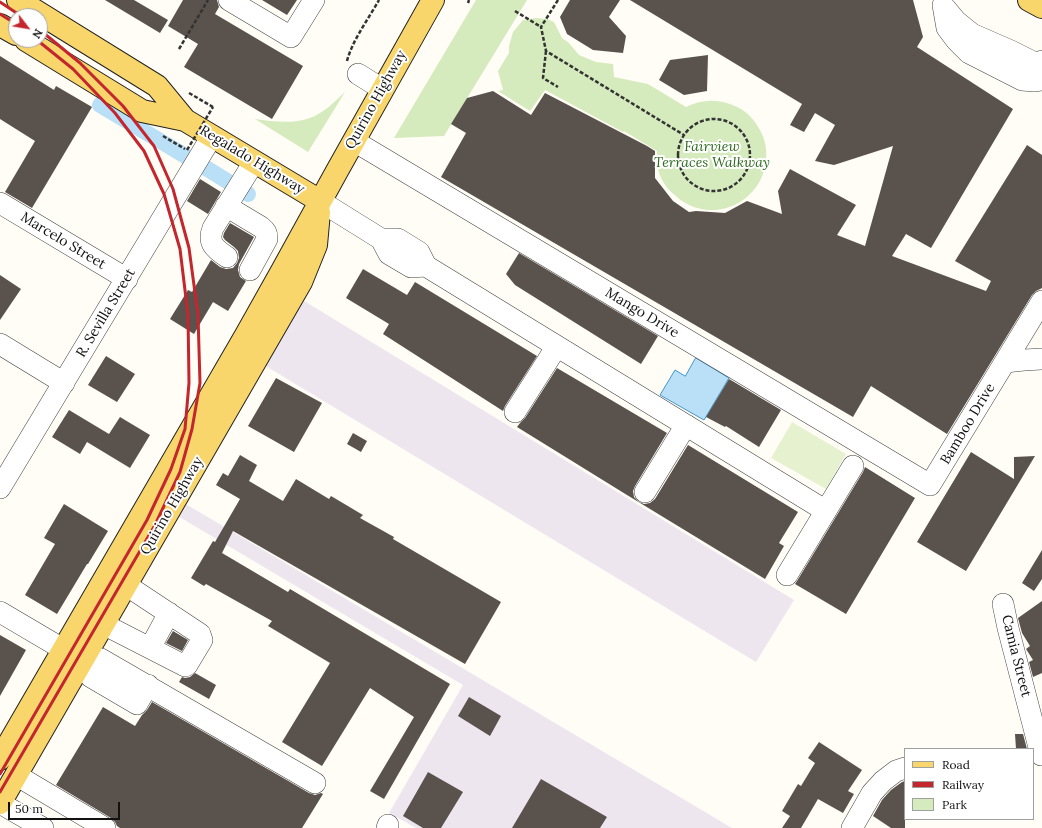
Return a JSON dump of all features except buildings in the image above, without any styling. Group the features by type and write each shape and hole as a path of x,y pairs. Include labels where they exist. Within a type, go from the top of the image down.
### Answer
{"main road":[{"name":"Regalado Highway","path":"18,0 157,86 185,120"},
{"name":"Quirino Highway","path":"0,759 194,427 433,0"},
{"path":"1029,0 1042,8"},
{"name":"Regalado Highway","path":"39,48 142,111 185,120 320,201"},
{"name":"Quirino Highway","path":"0,803 301,282 316,245 320,201"}],"street":[{"path":"229,0 291,37 314,0"},
{"path":"942,2 956,20 972,34 1041,68"},
{"path":"352,70 382,89"},
{"name":"R. Sevilla Street","path":"2,481 64,383 212,136"},
{"name":"Mango Drive","path":"354,141 930,485"},
{"path":"254,162 213,228 211,239 217,251 274,285"},
{"path":"320,201 381,239 398,239 419,252 426,266 826,510"},
{"name":"Marcelo Street","path":"0,203 127,279"},
{"path":"226,206 261,227 266,231 267,235 267,239 239,264"},
{"name":"Bamboo Drive","path":"930,485 1042,301"},
{"path":"0,344 64,383"},
{"path":"515,412 557,346"},
{"path":"1005,362 1042,359"},
{"path":"645,492 686,425"},
{"path":"787,575 853,466"},
{"path":"103,624 185,666 202,640 200,634 126,585"},
{"name":"Camia Street","path":"1003,604 1039,755"},
{"path":"0,612 82,660 90,677 137,704 148,685 315,783"},
{"path":"150,648 170,613"},
{"path":"852,828 872,793 883,781 896,771 904,768"},
{"path":"16,775 105,828"},
{"path":"0,803 43,828"}],"path":[{"path":"179,49 208,0"},
{"path":"352,70 349,52 379,0"},
{"path":"541,28 558,0"},
{"path":"515,11 541,28 546,50 543,78 558,87"},
{"path":"546,50 684,135"},
{"path":"163,136 187,150 213,107 189,93"},
{"path":"716,119 728,121 738,128 746,137 750,149 750,162 746,173 739,182 729,189 718,192 706,192 696,188 687,180 680,170 678,147 684,135 692,126 703,120 716,119"}],"shaded area":[{"path":"301,299 794,600 756,662 264,365"},
{"path":"184,503 732,828 416,828 389,813 463,685 176,515"}],"green space":[{"path":"476,0 527,0 444,136 394,138"},
{"name":"Fairview Terraces Walkway","path":"536,18 547,19 554,22 562,38 569,43 579,55 596,62 613,64 614,77 648,84 686,107 700,102 714,101 727,103 745,111 760,130 764,138 766,150 765,167 760,181 752,192 741,201 729,207 716,210 703,209 689,205 674,195 662,180 658,168 657,151 624,131 623,132 545,90 530,111 498,91 503,90 498,71 509,53 509,46 513,32 523,20"},
{"path":"345,92 308,152 255,119 290,122 307,119 326,109"},
{"path":"792,422 846,454 826,489 771,458"}],"water":[{"path":"696,358 729,378 704,420 660,395 675,370 685,376"}],"waterway":[{"path":"100,105 192,160"},
{"path":"206,168 248,194"}],"railway":[{"path":"0,2 9,8"},
{"path":"0,14 8,19"},
{"path":"0,792 155,525 180,472 192,429 200,383 198,315 189,248 173,189 154,146 123,106 80,63 48,37"},
{"path":"0,774 147,520 171,469 185,429 189,383 188,315 180,249 164,194 144,151 115,113 73,69 47,48"}]}
